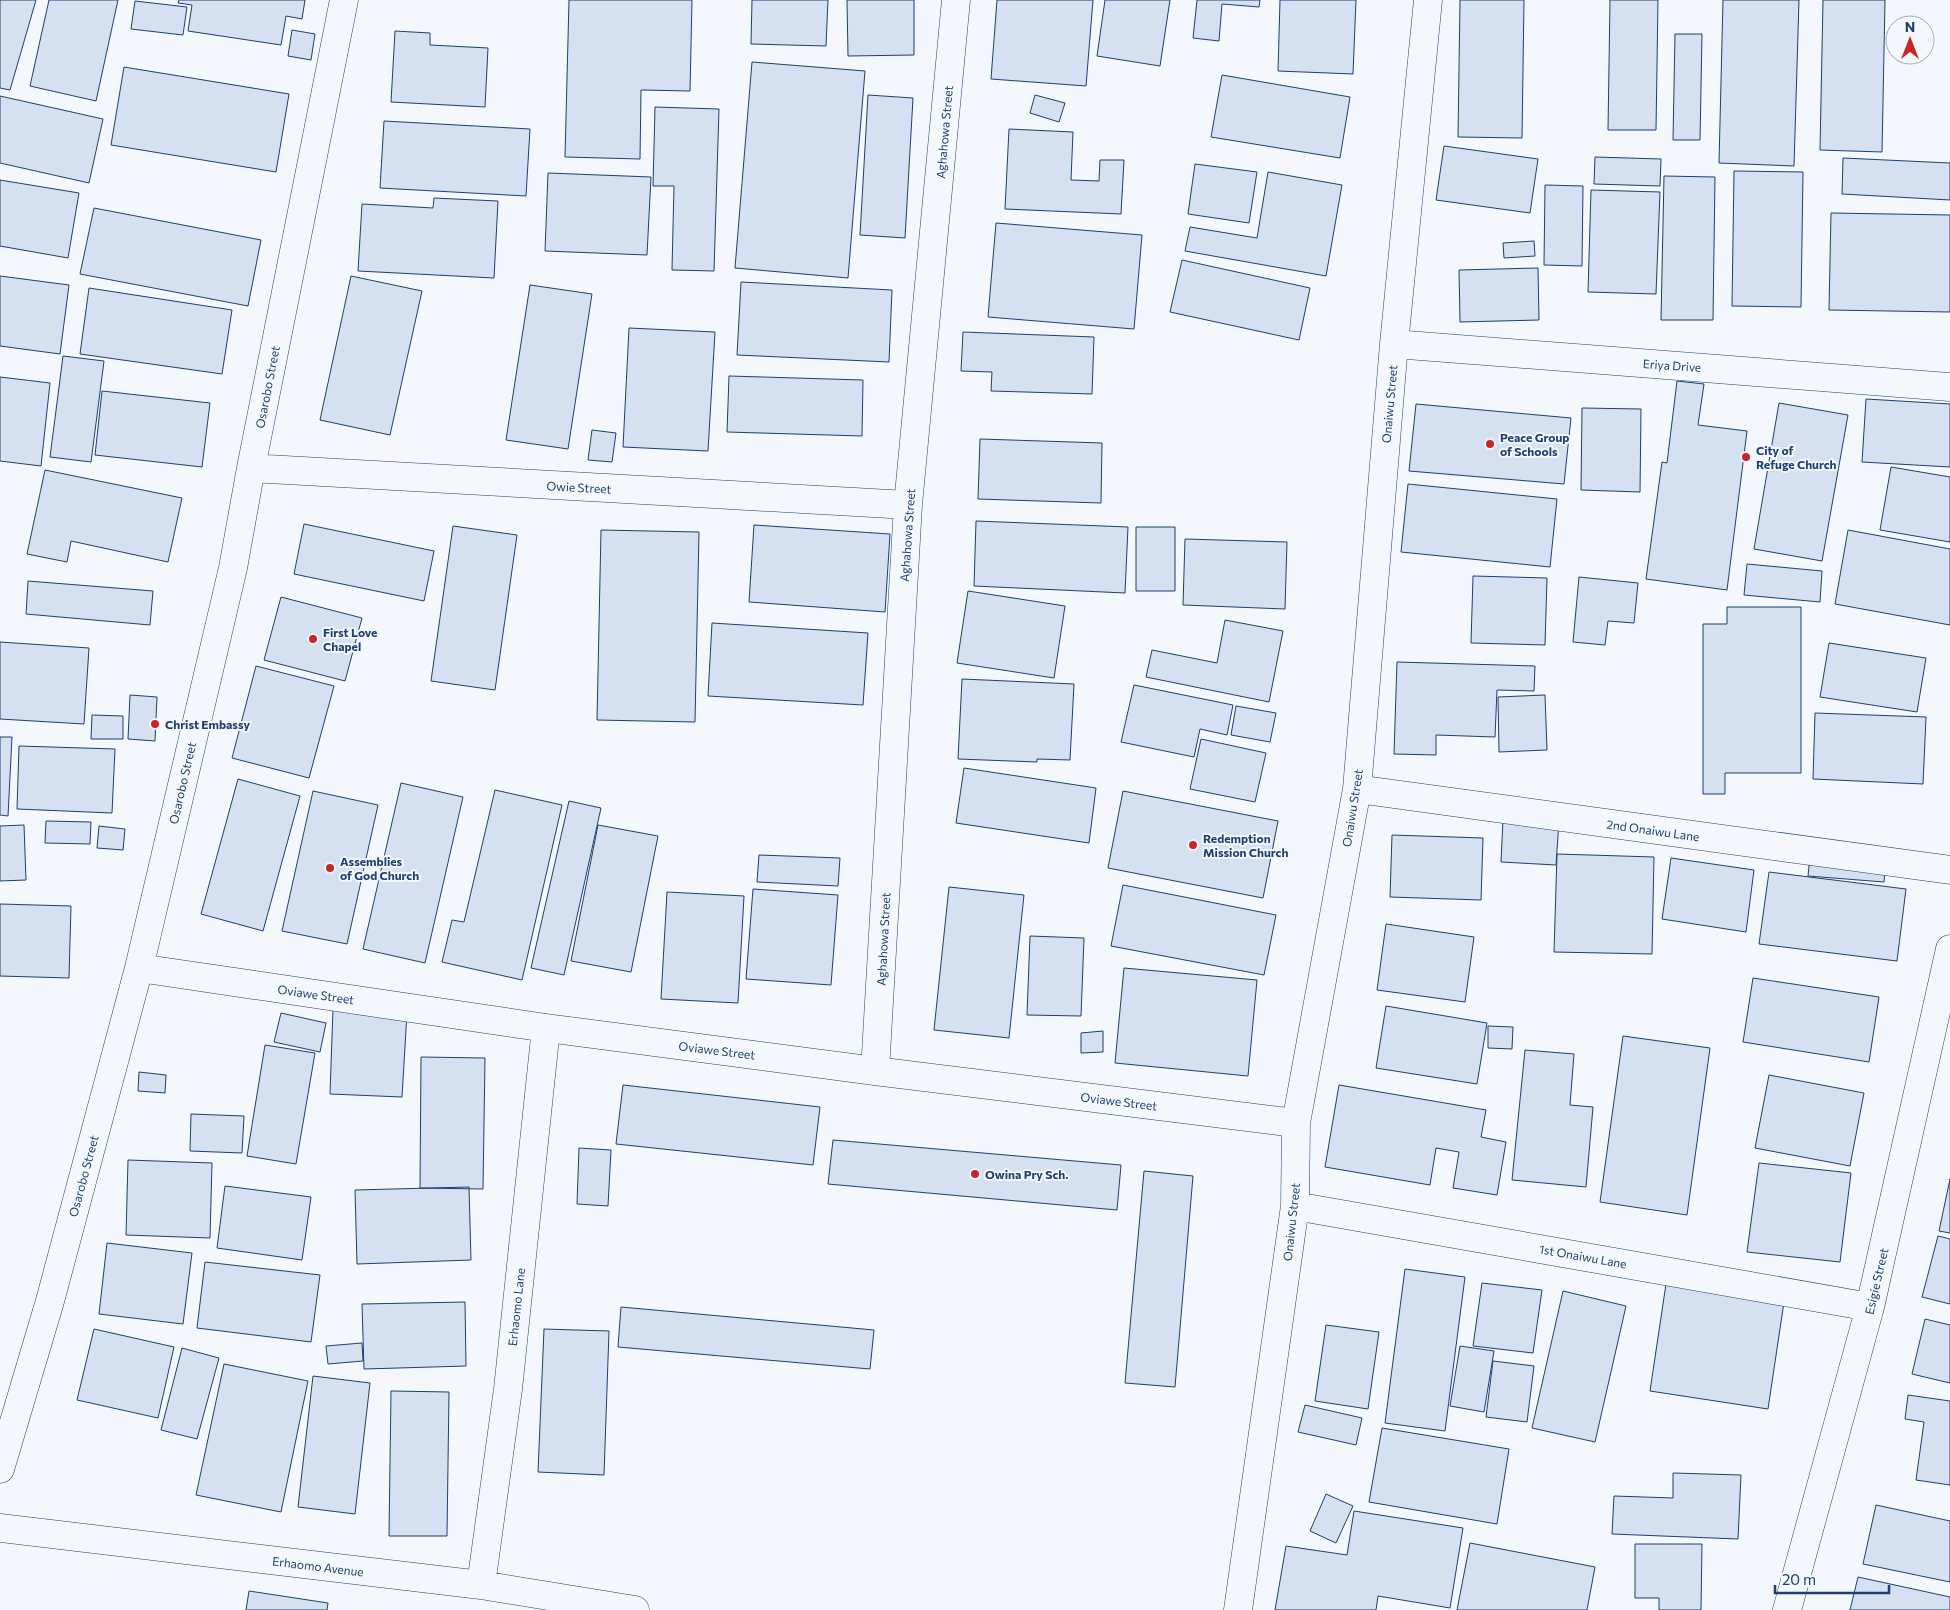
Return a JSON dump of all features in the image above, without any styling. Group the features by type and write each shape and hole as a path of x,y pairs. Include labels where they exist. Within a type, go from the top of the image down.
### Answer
{"street":[{"name":"Osarobo Street","path":"0,1469 50,1300 139,968 233,568 250,468 344,0"},
{"name":"Aghahowa Street","path":"875,1071 908,505 956,0"},
{"name":"Onaiwu Street","path":"1238,1610 1295,1206 1296,1123 1357,789 1394,344 1428,0"},
{"name":"Eriya Drive","path":"1394,344 1950,387"},
{"name":"Owie Street","path":"250,468 908,505"},
{"name":"2nd Onaiwu Lane","path":"1357,789 1950,870"},
{"name":"Esigie Street","path":"1787,1610 1870,1307 1950,950"},
{"name":"Oviawe Street","path":"139,968 546,1028 1296,1123"},
{"name":"Erhaomo Lane","path":"481,1585 508,1389 546,1028"},
{"name":"1st Onaiwu Lane","path":"1295,1206 1870,1307"},
{"name":"Erhaomo Avenue","path":"0,1528 481,1585 636,1610"}],"building":[{"path":"0,0 36,0 10,90 0,88"},
{"path":"49,0 118,0 96,101 30,86"},
{"path":"179,0 305,0 302,19 286,16 281,45 188,31 192,5 178,3"},
{"path":"569,0 692,0 690,91 641,90 640,159 565,157"},
{"path":"752,0 828,0 826,46 751,44"},
{"path":"847,0 914,0 914,55 848,56"},
{"path":"997,0 1093,0 1086,86 991,79"},
{"path":"1105,0 1170,0 1160,66 1097,56"},
{"path":"1197,0 1260,0 1259,7 1222,4 1219,41 1193,38"},
{"path":"1280,0 1356,0 1353,74 1278,71"},
{"path":"1460,0 1524,0 1522,138 1458,137"},
{"path":"1610,0 1658,0 1656,130 1608,130"},
{"path":"1723,0 1799,0 1794,166 1719,163"},
{"path":"1823,0 1885,0 1882,152 1820,150"},
{"path":"135,1 187,7 183,35 131,29"},
{"path":"292,30 315,34 311,60 288,56"},
{"path":"395,31 430,33 430,45 488,48 485,107 391,102"},
{"path":"1675,34 1702,34 1700,140 1673,140"},
{"path":"752,62 865,71 848,278 735,268"},
{"path":"124,67 289,94 276,172 111,145"},
{"path":"1222,75 1350,97 1340,158 1211,137"},
{"path":"868,95 913,98 905,238 860,235"},
{"path":"1035,95 1065,103 1059,122 1030,113"},
{"path":"0,96 103,119 89,183 0,163"},
{"path":"655,107 719,109 714,271 672,270 674,186 653,186"},
{"path":"384,121 530,129 526,196 380,188"},
{"path":"1009,129 1073,132 1071,180 1099,181 1100,160 1124,160 1121,214 1005,209"},
{"path":"1444,146 1538,159 1530,213 1436,200"},
{"path":"1595,157 1661,159 1660,186 1594,184"},
{"path":"1843,158 1950,163 1950,200 1842,194"},
{"path":"1195,164 1257,172 1249,223 1188,214"},
{"path":"1734,171 1803,172 1801,307 1732,306"},
{"path":"1268,172 1342,185 1326,276 1185,251 1190,227 1257,238"},
{"path":"548,173 651,177 647,255 545,251"},
{"path":"1664,176 1715,177 1713,320 1661,320"},
{"path":"0,180 79,193 68,258 0,246"},
{"path":"1545,185 1583,186 1582,266 1544,265"},
{"path":"1591,190 1660,192 1656,294 1588,292"},
{"path":"434,198 498,201 494,278 358,271 362,204 433,208"},
{"path":"94,208 261,240 248,306 80,274"},
{"path":"1831,213 1950,215 1950,312 1829,310"},
{"path":"996,223 1142,235 1134,329 988,317"},
{"path":"1534,241 1535,256 1504,258 1503,243"},
{"path":"1182,260 1310,288 1299,340 1170,312"},
{"path":"1538,268 1539,320 1460,322 1459,270"},
{"path":"0,276 69,285 60,354 0,346"},
{"path":"351,276 422,291 390,435 320,420"},
{"path":"741,282 892,290 889,362 737,355"},
{"path":"530,285 592,294 568,449 506,440"},
{"path":"89,288 232,310 222,374 80,354"},
{"path":"629,328 715,332 708,451 623,447"},
{"path":"963,332 1094,337 1092,394 991,391 992,372 961,371"},
{"path":"63,356 104,361 91,462 50,457"},
{"path":"729,376 863,380 862,436 727,432"},
{"path":"0,377 50,383 41,466 0,461"},
{"path":"1677,381 1704,384 1698,425 1747,431 1727,590 1646,579 1662,462 1667,463"},
{"path":"102,391 210,403 202,467 95,455"},
{"path":"1866,399 1950,404 1950,467 1862,462"},
{"path":"1779,403 1848,415 1822,561 1754,549"},
{"name":"Peace Group of Schools","path":"1416,404 1571,418 1564,484 1409,471"},
{"path":"1582,408 1641,409 1640,492 1581,490"},
{"path":"592,430 616,433 612,462 588,460"},
{"path":"980,439 1102,443 1101,503 978,499"},
{"path":"1891,467 1950,477 1950,542 1880,530"},
{"path":"45,470 182,498 168,562 71,541 67,562 27,554"},
{"path":"1408,484 1557,499 1550,567 1401,552"},
{"path":"976,521 1128,527 1125,593 974,586"},
{"path":"304,524 434,551 424,601 294,574"},
{"path":"754,525 890,534 885,612 749,602"},
{"path":"453,526 517,535 495,690 431,681"},
{"path":"1136,527 1175,527 1175,591 1136,591"},
{"path":"601,530 699,532 695,722 597,720"},
{"path":"1848,530 1950,549 1950,625 1835,604"},
{"path":"1185,539 1287,542 1285,609 1183,605"},
{"path":"1747,564 1822,571 1820,602 1744,595"},
{"path":"1473,576 1547,578 1545,645 1471,643"},
{"path":"1579,577 1638,583 1634,623 1608,621 1605,645 1573,642"},
{"path":"28,581 153,591 150,625 26,614"},
{"path":"968,591 1065,606 1054,678 957,663"},
{"name":"First Love Chapel","path":"281,597 362,618 345,681 264,660"},
{"path":"1727,607 1801,607 1801,773 1725,773 1725,794 1703,794 1703,624 1727,624"},
{"path":"1225,620 1283,631 1269,702 1146,677 1152,650 1217,663"},
{"path":"712,623 868,633 863,705 708,696"},
{"path":"0,642 89,648 84,724 0,719"},
{"path":"1829,643 1926,658 1917,712 1820,697"},
{"path":"1397,662 1535,666 1534,691 1497,690 1495,737 1436,735 1436,755 1394,754"},
{"path":"256,666 334,686 309,778 232,758"},
{"path":"962,679 1074,684 1070,760 1037,759 1037,762 958,759"},
{"path":"1134,685 1233,705 1227,735 1200,729 1194,757 1121,742"},
{"path":"130,695 157,697 155,741 128,739"},
{"path":"1545,695 1547,750 1499,752 1498,697"},
{"path":"1236,706 1276,713 1270,742 1231,735"},
{"path":"1815,713 1926,717 1923,784 1813,779"},
{"path":"92,715 123,716 123,739 91,739"},
{"path":"0,737 12,737 8,816 0,815"},
{"path":"1201,739 1266,753 1255,802 1190,789"},
{"path":"19,746 115,749 112,813 17,809"},
{"path":"964,768 1096,788 1089,843 956,823"},
{"path":"238,779 300,796 263,931 201,914"},
{"path":"401,783 463,797 425,963 363,949"},
{"path":"495,790 562,805 522,980 442,962 452,920 464,922"},
{"name":"Assemblies of God Church","path":"313,791 378,805 347,944 282,931"},
{"name":"Redemption Mission Church","path":"1123,791 1278,821 1263,898 1108,868"},
{"path":"569,801 601,808 564,975 531,968"},
{"path":"1503,819 1559,821 1556,865 1501,862"},
{"path":"46,821 91,822 90,844 45,843"},
{"path":"24,825 26,880 0,881 0,826"},
{"path":"598,825 658,836 631,972 571,961"},
{"path":"99,826 125,829 123,850 97,848"},
{"path":"1392,835 1483,838 1481,900 1390,897"},
{"path":"1557,854 1654,857 1652,954 1554,952"},
{"path":"759,855 840,858 838,886 757,882"},
{"path":"1810,856 1886,862 1884,882 1808,876"},
{"path":"1671,858 1754,870 1746,932 1662,919"},
{"path":"1769,872 1906,889 1897,961 1759,944"},
{"path":"1123,885 1276,915 1264,975 1111,946"},
{"path":"949,887 1024,895 1009,1038 934,1030"},
{"path":"753,889 838,895 831,985 746,979"},
{"path":"667,892 744,896 738,1003 661,999"},
{"path":"0,904 71,906 69,978 0,976"},
{"path":"1386,924 1474,937 1465,1002 1377,990"},
{"path":"1030,936 1084,938 1081,1016 1027,1015"},
{"path":"1124,968 1257,980 1248,1076 1115,1063"},
{"path":"1753,978 1879,997 1869,1062 1743,1042"},
{"path":"1386,1006 1487,1023 1477,1084 1376,1068"},
{"path":"333,1009 407,1013 402,1097 330,1094"},
{"path":"281,1013 326,1023 320,1052 274,1042"},
{"path":"1488,1026 1513,1027 1512,1049 1488,1048"},
{"path":"1103,1031 1103,1052 1081,1053 1081,1033"},
{"path":"1623,1036 1710,1048 1687,1215 1600,1202"},
{"path":"265,1045 315,1053 296,1164 247,1156"},
{"path":"1525,1050 1574,1054 1570,1105 1593,1107 1586,1187 1512,1180"},
{"path":"421,1057 485,1058 483,1189 420,1188"},
{"path":"139,1072 166,1075 165,1093 138,1091"},
{"path":"1769,1075 1864,1093 1850,1166 1755,1148"},
{"path":"623,1085 820,1107 813,1165 616,1144"},
{"path":"1339,1085 1486,1110 1481,1137 1506,1142 1497,1195 1453,1188 1459,1152 1436,1148 1430,1185 1325,1167"},
{"path":"191,1114 244,1116 242,1153 190,1151"},
{"name":"Owina Pry Sch.","path":"833,1140 1121,1165 1117,1210 828,1184"},
{"path":"579,1148 611,1150 608,1206 577,1204"},
{"path":"128,1160 212,1163 210,1238 126,1235"},
{"path":"1759,1163 1851,1173 1840,1262 1747,1252"},
{"path":"1144,1171 1193,1176 1175,1387 1125,1383"},
{"path":"1950,1179 1950,1233 1939,1231"},
{"path":"225,1186 311,1197 302,1260 217,1248"},
{"path":"469,1187 471,1260 357,1264 355,1190"},
{"path":"1938,1236 1950,1239 1950,1304 1922,1297"},
{"path":"107,1243 192,1253 183,1324 99,1314"},
{"path":"205,1262 320,1275 311,1342 197,1328"},
{"path":"1405,1269 1465,1277 1445,1431 1385,1423"},
{"path":"1482,1283 1542,1290 1533,1353 1473,1346"},
{"path":"1666,1284 1784,1302 1768,1409 1650,1391"},
{"path":"1563,1291 1626,1306 1595,1442 1532,1428"},
{"path":"465,1302 466,1366 364,1369 362,1304"},
{"path":"621,1307 874,1330 870,1369 618,1347"},
{"path":"1925,1319 1950,1325 1950,1383 1912,1374"},
{"path":"1326,1325 1379,1332 1368,1409 1315,1401"},
{"path":"94,1329 174,1347 158,1418 77,1400"},
{"path":"544,1329 609,1331 604,1475 538,1472"},
{"path":"362,1343 363,1361 328,1364 326,1346"},
{"path":"1460,1346 1494,1351 1484,1412 1450,1406"},
{"path":"182,1348 219,1358 197,1439 161,1430"},
{"path":"1493,1361 1534,1366 1527,1422 1486,1417"},
{"path":"224,1364 308,1381 281,1512 196,1495"},
{"path":"313,1376 370,1383 355,1514 298,1507"},
{"path":"391,1391 449,1392 447,1536 389,1536"},
{"path":"1908,1395 1950,1401 1950,1485 1916,1480 1924,1422 1905,1419"},
{"path":"1305,1405 1362,1418 1356,1445 1298,1432"},
{"path":"1382,1428 1509,1449 1497,1524 1369,1502"},
{"path":"1673,1473 1741,1475 1738,1539 1612,1534 1614,1496 1673,1498"},
{"path":"1326,1494 1353,1506 1336,1543 1310,1531"},
{"path":"1876,1505 1950,1521 1950,1582 1863,1564"},
{"path":"1354,1511 1463,1528 1450,1608 1378,1596 1376,1610 1275,1610 1286,1546 1347,1555"},
{"path":"1470,1543 1595,1567 1587,1610 1457,1610"},
{"path":"1635,1544 1702,1544 1701,1610 1659,1610 1659,1598 1635,1598"},
{"path":"1858,1577 1950,1597 1950,1610 1850,1610"},
{"path":"249,1591 328,1603 327,1610 246,1610"}],"place":[{"name":"Peace Group of Schools","path":"1490,444"},
{"name":"City of Refuge Church","path":"1746,457"},
{"name":"First Love Chapel","path":"313,639"},
{"name":"Christ Embassy","path":"155,724"},
{"name":"Redemption Mission Church","path":"1193,845"},
{"name":"Assemblies of God Church","path":"330,868"},
{"name":"Owina Pry Sch.","path":"975,1174"}]}
